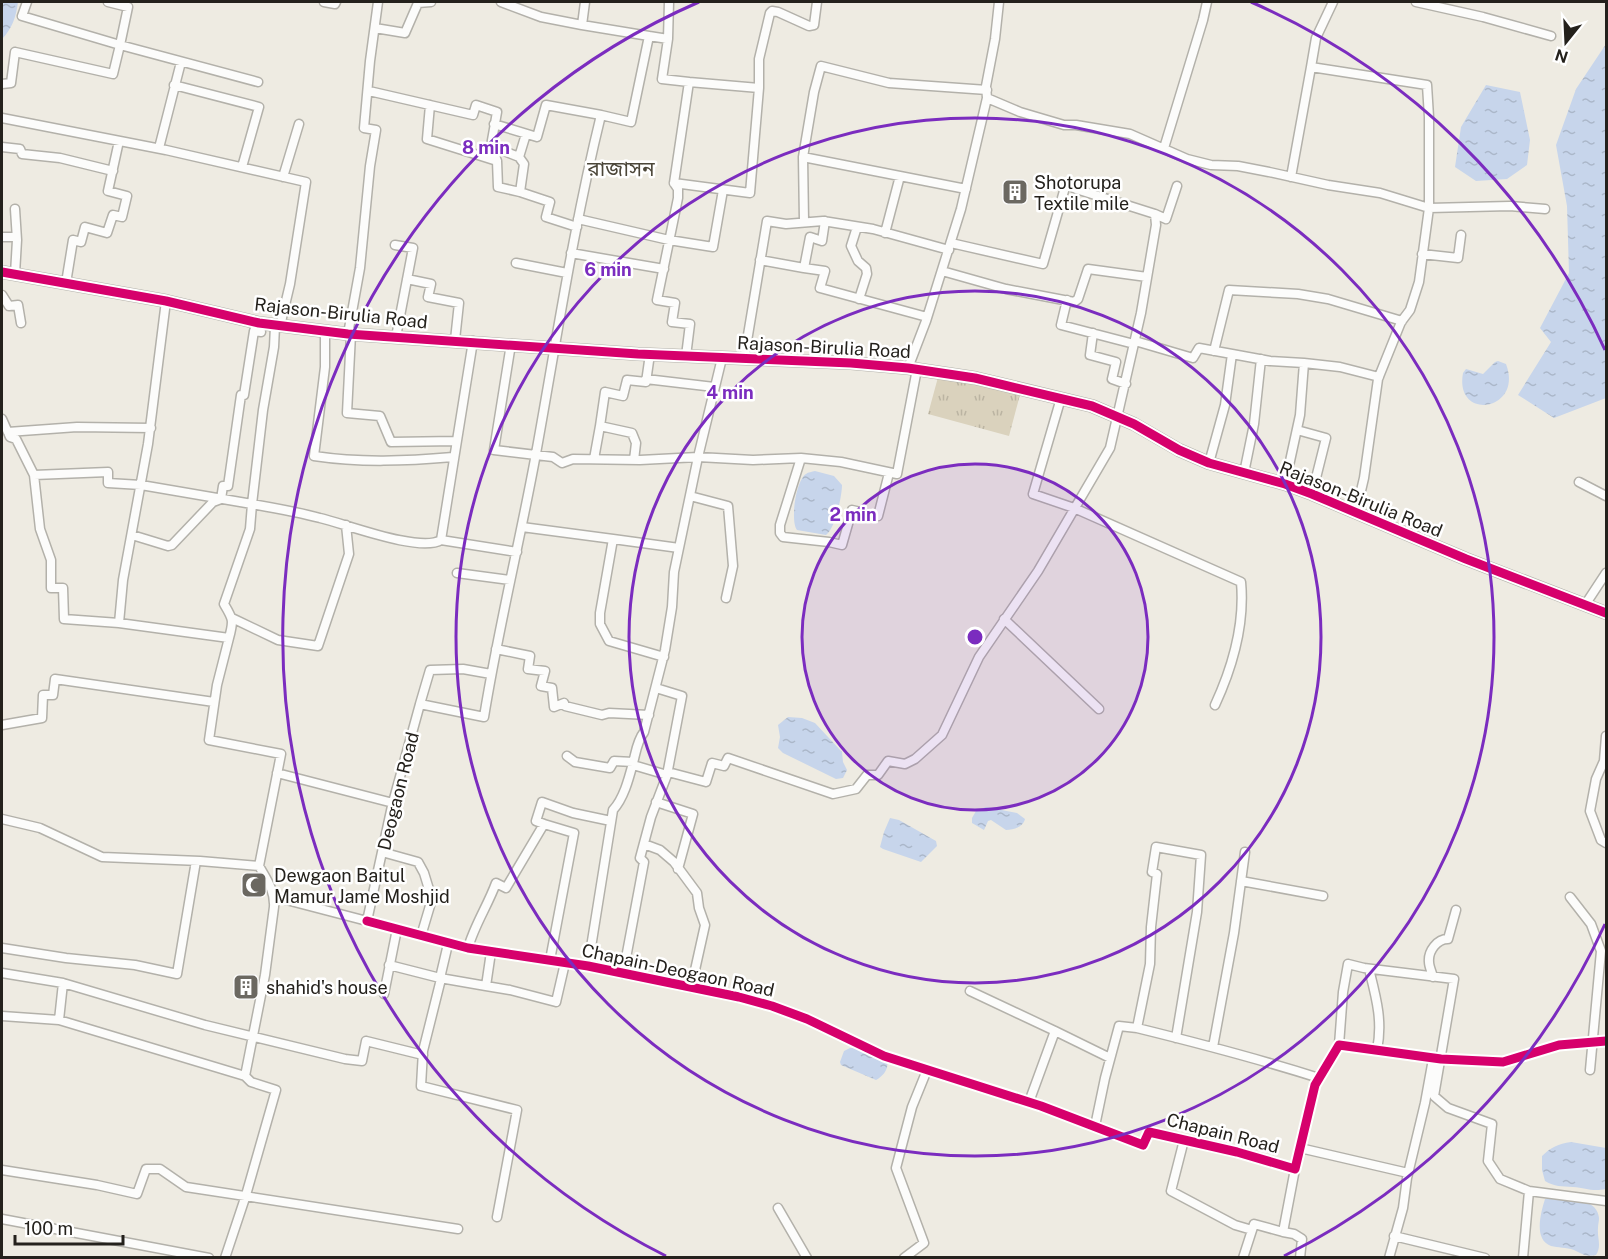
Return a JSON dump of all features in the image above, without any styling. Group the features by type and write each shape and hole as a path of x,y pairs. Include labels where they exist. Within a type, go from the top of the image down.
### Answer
{"street":[{"path":"27,2 22,16 258,82"},
{"path":"2,84 11,83 15,52 113,74 128,7 108,2"},
{"path":"324,2 335,4 336,2"},
{"path":"378,2 364,128 376,130 350,334 347,413 380,416 391,442 456,441"},
{"path":"375,28 405,33 418,3 431,2"},
{"path":"501,2 541,17 668,39"},
{"path":"582,25 585,2"},
{"path":"669,2 668,39 662,79 759,88"},
{"path":"674,183 750,193 759,88 759,59 770,13 778,12 809,26 814,25 817,2"},
{"path":"511,344 494,450 553,457 562,463 573,459 801,458 841,462 897,474 913,368 966,189 987,94 999,2"},
{"path":"1164,148 1201,30 1207,2"},
{"path":"1291,177 1316,38 1333,2"},
{"path":"1416,2 1483,17 1551,36"},
{"path":"494,124 537,137 546,105 631,122 649,36"},
{"path":"159,148 181,62"},
{"path":"804,221 803,157 814,92 821,66 888,83 987,94 1020,112 1064,125 1130,134 1187,159 1211,165 1238,166 1380,193 1429,208 1510,206 1545,209"},
{"path":"1311,67 1427,85 1429,208 1419,282 1410,310 1402,321 1379,377 1364,478 1356,512"},
{"path":"686,356 690,324 672,322 675,303 657,300 678,198 678,189 674,183 689,82"},
{"path":"174,84 259,107 242,167"},
{"path":"369,92 473,115 476,105 497,112 491,146 497,161 498,187 550,202 546,217 713,247 723,190"},
{"path":"430,105 427,139 497,161"},
{"path":"420,704 484,717 536,456 567,273 601,116"},
{"path":"2,118 159,148 306,182 290,284 277,326 263,410 250,529 224,604 232,618 278,640 318,646 350,554 346,525"},
{"path":"283,177 298,124"},
{"path":"519,157 526,134"},
{"path":"66,283 73,240 81,242 85,227 108,233 113,215 122,217 127,196 108,191 118,141"},
{"path":"491,146 519,157 524,164 520,192"},
{"path":"2,147 20,149 22,154 60,158 112,171"},
{"path":"803,157 966,189"},
{"path":"885,233 900,176"},
{"path":"744,359 767,221 786,224 804,221 825,222 1043,264 1066,184 1166,219 1177,186"},
{"path":"15,208 15,274"},
{"path":"567,756 575,762 610,768 614,761 706,782 712,763 724,766 728,758 833,794 856,789 867,775 878,775 888,761 905,764 915,759 942,735 970,673 1038,571 1110,448 1126,384 1147,277 1156,225 1155,214"},
{"path":"804,268 810,237 822,241 825,222"},
{"path":"857,227 851,246 858,261 866,268 867,274 859,299"},
{"path":"1422,254 1458,258 1461,235"},
{"path":"2,237 16,237"},
{"path":"395,245 413,248 396,337"},
{"path":"571,253 664,269"},
{"path":"760,260 825,271 820,288 927,317"},
{"path":"516,264 567,273"},
{"path":"942,271 1006,289 1074,302 1078,299 1088,269 1147,277"},
{"name":"Rajason-Birulia Road","path":"2,272 166,301 259,323 350,334 650,354 851,363 913,368 975,378 1092,406 1134,424 1179,450 1209,463 1312,494 1466,559 1606,613"},
{"path":"407,279 431,284 428,297 459,303 455,340"},
{"path":"1214,351 1229,290 1318,297 1402,321"},
{"path":"2,295 9,306 18,305 21,323"},
{"path":"1067,300 1061,325 1193,358 1199,348 1261,359 1340,367 1379,377"},
{"path":"118,623 123,580 151,428 166,301"},
{"path":"220,499 223,486 228,486 241,395 244,395 254,331 261,332 259,323"},
{"path":"325,331 325,368 314,456 359,461 400,462 453,457"},
{"path":"1093,333 1090,355 1116,362 1112,379 1126,384"},
{"path":"441,540 473,341"},
{"path":"594,459 605,392 623,396 627,380 646,382 650,354"},
{"path":"1209,463 1224,405 1232,354"},
{"path":"588,966 613,810 619,803 633,764 639,738 644,732 664,657 672,607 674,572 722,358"},
{"path":"1244,473 1254,424 1261,359"},
{"path":"1285,484 1297,430 1304,363"},
{"path":"646,379 714,387"},
{"path":"1061,398 1033,494 1074,508 1241,582 1243,603 1240,631 1225,682 1215,705"},
{"path":"2,419 10,437 16,439 34,475 40,529 51,560 51,588 63,588 64,619 118,623 229,638"},
{"path":"600,426 632,433 636,443 634,460"},
{"path":"8,432 77,427 151,428"},
{"path":"1297,430 1326,438 1312,494"},
{"path":"801,458 780,525 780,533 783,537 842,545 852,510 878,516 889,473"},
{"path":"34,475 108,472 108,483 141,485 252,504 346,525 406,542 435,544 441,540 517,552"},
{"path":"1579,482 1606,496"},
{"path":"690,496 728,506 733,566 726,598"},
{"path":"132,535 168,546 172,545 213,502 220,499"},
{"path":"522,527 679,548"},
{"path":"612,539 600,624 609,641 664,657"},
{"path":"458,573 510,579"},
{"path":"1585,605 1606,573"},
{"path":"232,618 208,740 281,754 259,866 275,897 265,975 245,1076"},
{"path":"1004,619 1099,709"},
{"path":"496,649 530,656 528,669 545,671 541,686 552,688 554,707 564,703 565,706 602,715 609,712 649,715"},
{"name":"Deogaon Road","path":"368,921 393,803 430,670 463,669 491,674"},
{"path":"2,725 42,717 43,695 53,695 55,680 214,702"},
{"path":"622,974 644,862 640,858 656,802 667,774 682,696 656,688"},
{"path":"1606,736 1604,760 1596,779 1590,811 1601,840 1606,843"},
{"path":"277,773 393,803"},
{"path":"550,960 574,833 537,821 542,802 573,813 611,821"},
{"path":"656,802 693,814 678,868"},
{"path":"2,819 40,828 102,857 259,866"},
{"path":"468,948 472,934 496,883 506,888 544,824"},
{"path":"644,844 660,850 678,868 697,893 705,925 691,988"},
{"path":"1137,1028 1149,964 1157,874 1152,872 1156,847 1201,855 1197,912 1176,1038"},
{"path":"382,852 418,862 424,873 432,899 421,936"},
{"path":"1213,1047 1234,933 1245,852"},
{"path":"2,948 66,958 135,965 177,974 196,861"},
{"path":"1241,881 1323,896"},
{"path":"275,897 368,921"},
{"path":"1570,897 1591,924 1601,951 1590,1070"},
{"path":"1433,976 1428,962 1433,947 1443,939 1448,939 1456,910"},
{"name":"Chapain-Deogaon Road","path":"368,921 448,944 588,966 772,1006 807,1019 884,1056 1041,1106"},
{"path":"384,994 398,929"},
{"path":"448,944 423,1055 421,1086 517,1110 497,1217"},
{"path":"486,986 491,952"},
{"path":"389,965 556,1002 565,963"},
{"path":"1389,1257 1403,1208 1408,1173 1437,1059 1454,980 1369,969 1348,964 1343,992 1339,1045 1437,1059 1503,1062 1559,1045 1606,1041"},
{"path":"1369,969 1380,1014 1377,1050"},
{"path":"2,973 63,983 205,1025 362,1061 366,1041 423,1055"},
{"path":"59,1020 63,983"},
{"path":"970,990 1110,1058"},
{"path":"2,1016 59,1020 245,1076 251,1082 276,1090 246,1195 225,1257"},
{"path":"1095,1126 1119,1026 1137,1028 1213,1047 1319,1078"},
{"path":"1029,1102 1055,1031"},
{"name":"Chapain Road","path":"1041,1106 1143,1145 1149,1132 1237,1152 1296,1169 1313,1094 1319,1078 1339,1045"},
{"path":"1437,1059 1434,1096 1448,1108 1492,1124 1488,1161 1500,1179 1529,1191 1606,1201"},
{"path":"904,1257 924,1243 896,1168 912,1107 927,1070"},
{"path":"1184,1140 1172,1191 1235,1225 1252,1230"},
{"path":"1300,1148 1408,1173"},
{"path":"2,1170 97,1185 137,1194 147,1169 160,1170 186,1186 458,1229"},
{"path":"1283,1233 1296,1169"},
{"path":"1523,1257 1529,1191"},
{"path":"778,1208 807,1257"},
{"path":"2,1219 209,1257"},
{"path":"1243,1257 1254,1224 1294,1234 1302,1239 1300,1257"},
{"path":"1394,1236 1485,1257"}],"green space":[{"path":"940,370 1021,391 1009,436 928,414"}],"water":[{"path":"2,2 18,2 13,22 2,39"},
{"path":"1606,44 1606,398 1554,418 1518,395 1551,342 1540,328 1569,273 1567,206 1556,145 1576,89"},
{"path":"1486,85 1520,92 1530,140 1527,165 1507,179 1476,181 1455,167 1461,127"},
{"path":"1498,361 1506,364 1509,380 1506,392 1498,400 1488,404 1477,404 1468,399 1463,389 1463,373 1466,369 1483,374"},
{"path":"815,471 834,476 842,485 835,519 826,535 797,530 795,525 794,510 799,484 806,474"},
{"path":"788,717 802,718 815,723 842,752 847,770 843,778 836,779 783,753 778,748 780,737 778,725"},
{"path":"986,807 1017,813 1025,819 1018,828 1006,830 991,820 988,821 984,830 972,823 972,818 976,811"},
{"path":"890,818 899,820 936,841 937,846 921,862 883,849 880,847"},
{"path":"859,1048 887,1061 885,1072 876,1080 841,1065 844,1051"},
{"path":"1571,1142 1606,1148 1606,1189 1593,1190 1558,1186 1545,1181 1542,1156 1555,1146"},
{"path":"1545,1199 1577,1200 1592,1205 1599,1218 1599,1245 1596,1255 1587,1255 1545,1243 1540,1232 1540,1225"}],"cycle path":[{"path":"2,272 166,301 259,323 348,334 638,354 851,363 908,368 975,378 1092,406 1134,424 1179,450 1209,463 1312,494 1466,559 1606,613"},
{"path":"367,921 468,948 588,966 739,997 807,1019 884,1056 1041,1106 1143,1145 1149,1132 1237,1152 1295,1169 1315,1085 1339,1045 1441,1059 1503,1062 1559,1045 1606,1041"}],"place":[{"name":"Shotorupa Textile mile","path":"1015,192"},
{"name":"Dewgaon Baitul Mamur Jame Moshjid","path":"254,885"},
{"name":"shahid's house","path":"246,987"}],"district":[{"name":"রাজাসন","path":"621,168"}]}
